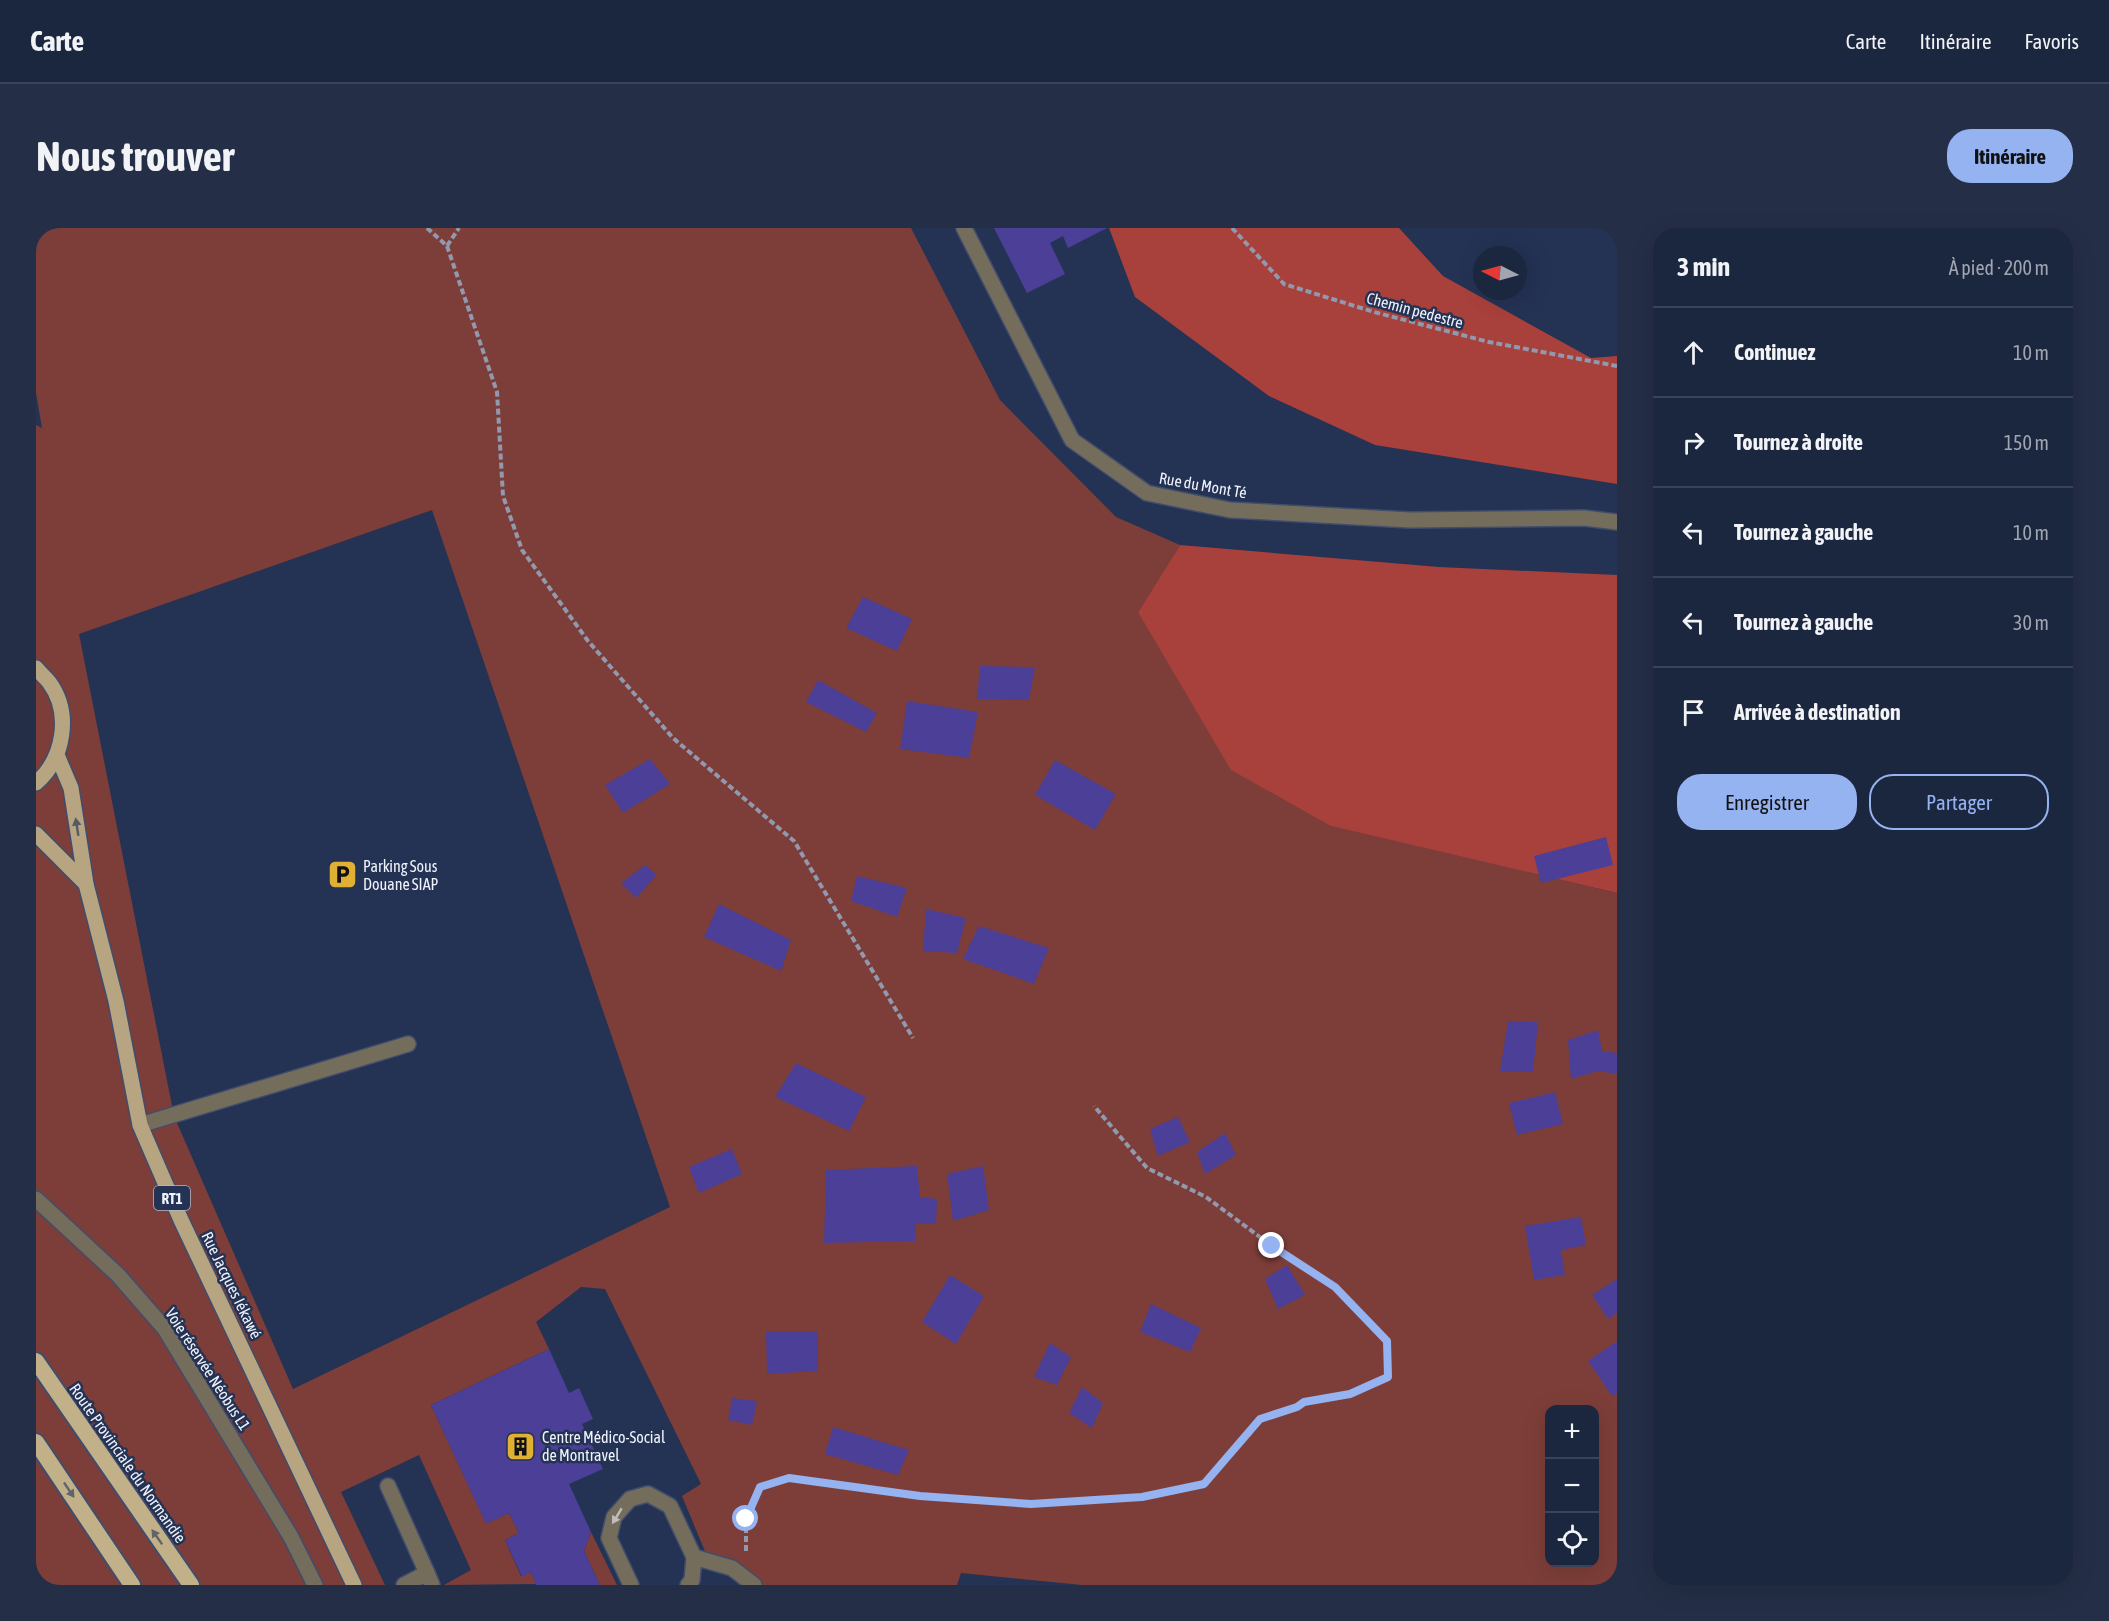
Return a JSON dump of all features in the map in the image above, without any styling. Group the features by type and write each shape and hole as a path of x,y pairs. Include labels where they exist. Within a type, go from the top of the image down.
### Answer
{"highway":[{"name":"Route Provinciale du Normandie","path":"36,1361 191,1585"},
{"path":"36,1442 132,1585"}],"main road":[{"path":"36,668 51,684 60,706 63,730 57,754 45,775 36,783"},
{"name":"Rue Jacques Iékawé","path":"57,754 71,788 86,884 116,1001 140,1125 181,1220 354,1585"},
{"path":"36,834 86,884"}],"street":[{"name":"Rue du Mont Té","path":"964,228 1072,440 1147,493 1230,510 1410,520 1584,518 1617,522"},
{"path":"140,1125 408,1044"},
{"name":"Voie réservée Néobus L1","path":"36,1199 118,1275 165,1329 291,1537 315,1585"},
{"path":"388,1486 430,1579 404,1585"},
{"path":"631,1585 609,1538 614,1517 630,1498 648,1494 670,1506 694,1557 692,1580 688,1585"},
{"path":"694,1557 732,1568 750,1582"}],"path":[{"path":"427,228 447,246 497,392 503,496 522,550 588,641 673,738 794,841 913,1038"},
{"path":"447,246 459,228"},
{"name":"Chemin pedestre","path":"1232,228 1284,284 1374,312 1489,342 1617,366"},
{"path":"750,1582 746,1519 760,1487 789,1478 920,1496 1031,1504 1142,1497 1204,1484 1260,1419 1297,1407 1304,1402 1350,1394 1388,1377 1387,1341 1335,1287 1272,1246 1206,1197 1147,1168 1094,1106"}],"shaded area":[{"path":"36,228 911,228 1000,400 1116,517 1180,545 1138,612 1332,826 1617,893 1617,1585 1082,1585 961,1573 957,1585 754,1585 709,1561 682,1496 701,1484 605,1289 581,1287 536,1322 549,1349 431,1405 486,1523 509,1513 519,1533 505,1540 521,1576 531,1572 536,1584 444,1585 471,1570 419,1455 341,1492 385,1585 36,1585 36,425 42,428 36,393","holes":["432,510 670,1207 293,1389 174,1116 79,634"]},
{"path":"1109,228 1399,228 1443,276 1473,293 1473,300 1486,300 1591,358 1617,356 1617,484 1375,445 1269,396 1135,297"},
{"path":"1180,545 1439,567 1617,575 1617,893 1331,826 1231,770 1138,612"},
{"path":"591,1532 617,1585 600,1585 584,1551"}],"building":[{"path":"994,228 1107,228 1068,248 1063,236 1050,243 1065,274 1027,293"},
{"path":"863,597 912,619 897,651 846,628"},
{"path":"980,666 1035,667 1029,700 977,699"},
{"path":"818,680 877,713 866,732 806,702"},
{"path":"907,701 978,712 969,758 900,749"},
{"path":"650,759 670,784 623,813 605,785"},
{"path":"1055,760 1116,794 1095,830 1035,795"},
{"path":"1606,837 1613,865 1541,883 1534,856"},
{"path":"645,865 657,875 636,898 621,883"},
{"path":"857,876 907,888 897,917 851,901"},
{"path":"719,904 791,940 781,971 704,937"},
{"path":"926,909 966,918 957,953 923,951"},
{"path":"979,926 1049,948 1034,984 963,959"},
{"path":"1508,1021 1538,1022 1533,1072 1500,1071"},
{"path":"1598,1030 1602,1051 1617,1053 1617,1074 1598,1071 1571,1079 1568,1040"},
{"path":"796,1063 866,1097 849,1131 775,1097"},
{"path":"1555,1092 1563,1124 1517,1135 1509,1103"},
{"path":"1178,1117 1190,1142 1158,1156 1150,1129"},
{"path":"1225,1133 1236,1155 1205,1174 1197,1152"},
{"path":"732,1149 742,1174 699,1193 689,1167"},
{"path":"917,1166 920,1197 937,1199 936,1224 916,1224 915,1241 824,1243 826,1170"},
{"path":"983,1166 989,1210 953,1221 947,1174"},
{"path":"1581,1217 1586,1245 1561,1250 1565,1275 1534,1280 1525,1226"},
{"path":"1287,1265 1305,1295 1278,1309 1265,1279"},
{"path":"950,1275 984,1296 956,1344 922,1322"},
{"path":"1617,1279 1617,1313 1608,1319 1592,1295"},
{"path":"1151,1304 1201,1328 1190,1352 1140,1332"},
{"path":"766,1331 818,1331 818,1371 767,1374"},
{"path":"1617,1341 1617,1393 1612,1396 1588,1361"},
{"path":"1050,1343 1071,1357 1057,1385 1034,1377"},
{"name":"Centre Médico-Social de Montravel","path":"549,1349 569,1393 579,1388 593,1419 582,1424 603,1469 569,1484 591,1532 584,1551 600,1585 536,1585 531,1572 522,1577 505,1540 519,1533 509,1513 486,1524 431,1405"},
{"path":"1082,1387 1103,1403 1092,1428 1069,1413"},
{"path":"732,1398 757,1401 752,1425 728,1420"},
{"path":"833,1427 909,1450 898,1475 825,1454"}],"place":[{"name":"Parking Sous Douane SIAP","path":"342,875"},
{"name":"Centre Médico-Social de Montravel","path":"521,1446"}],"route":[{"path":"746,1519 760,1487 789,1478 920,1496 1031,1504 1142,1497 1204,1484 1260,1419 1297,1407 1304,1402 1350,1394 1388,1377 1387,1341 1335,1287 1272,1246"}]}
